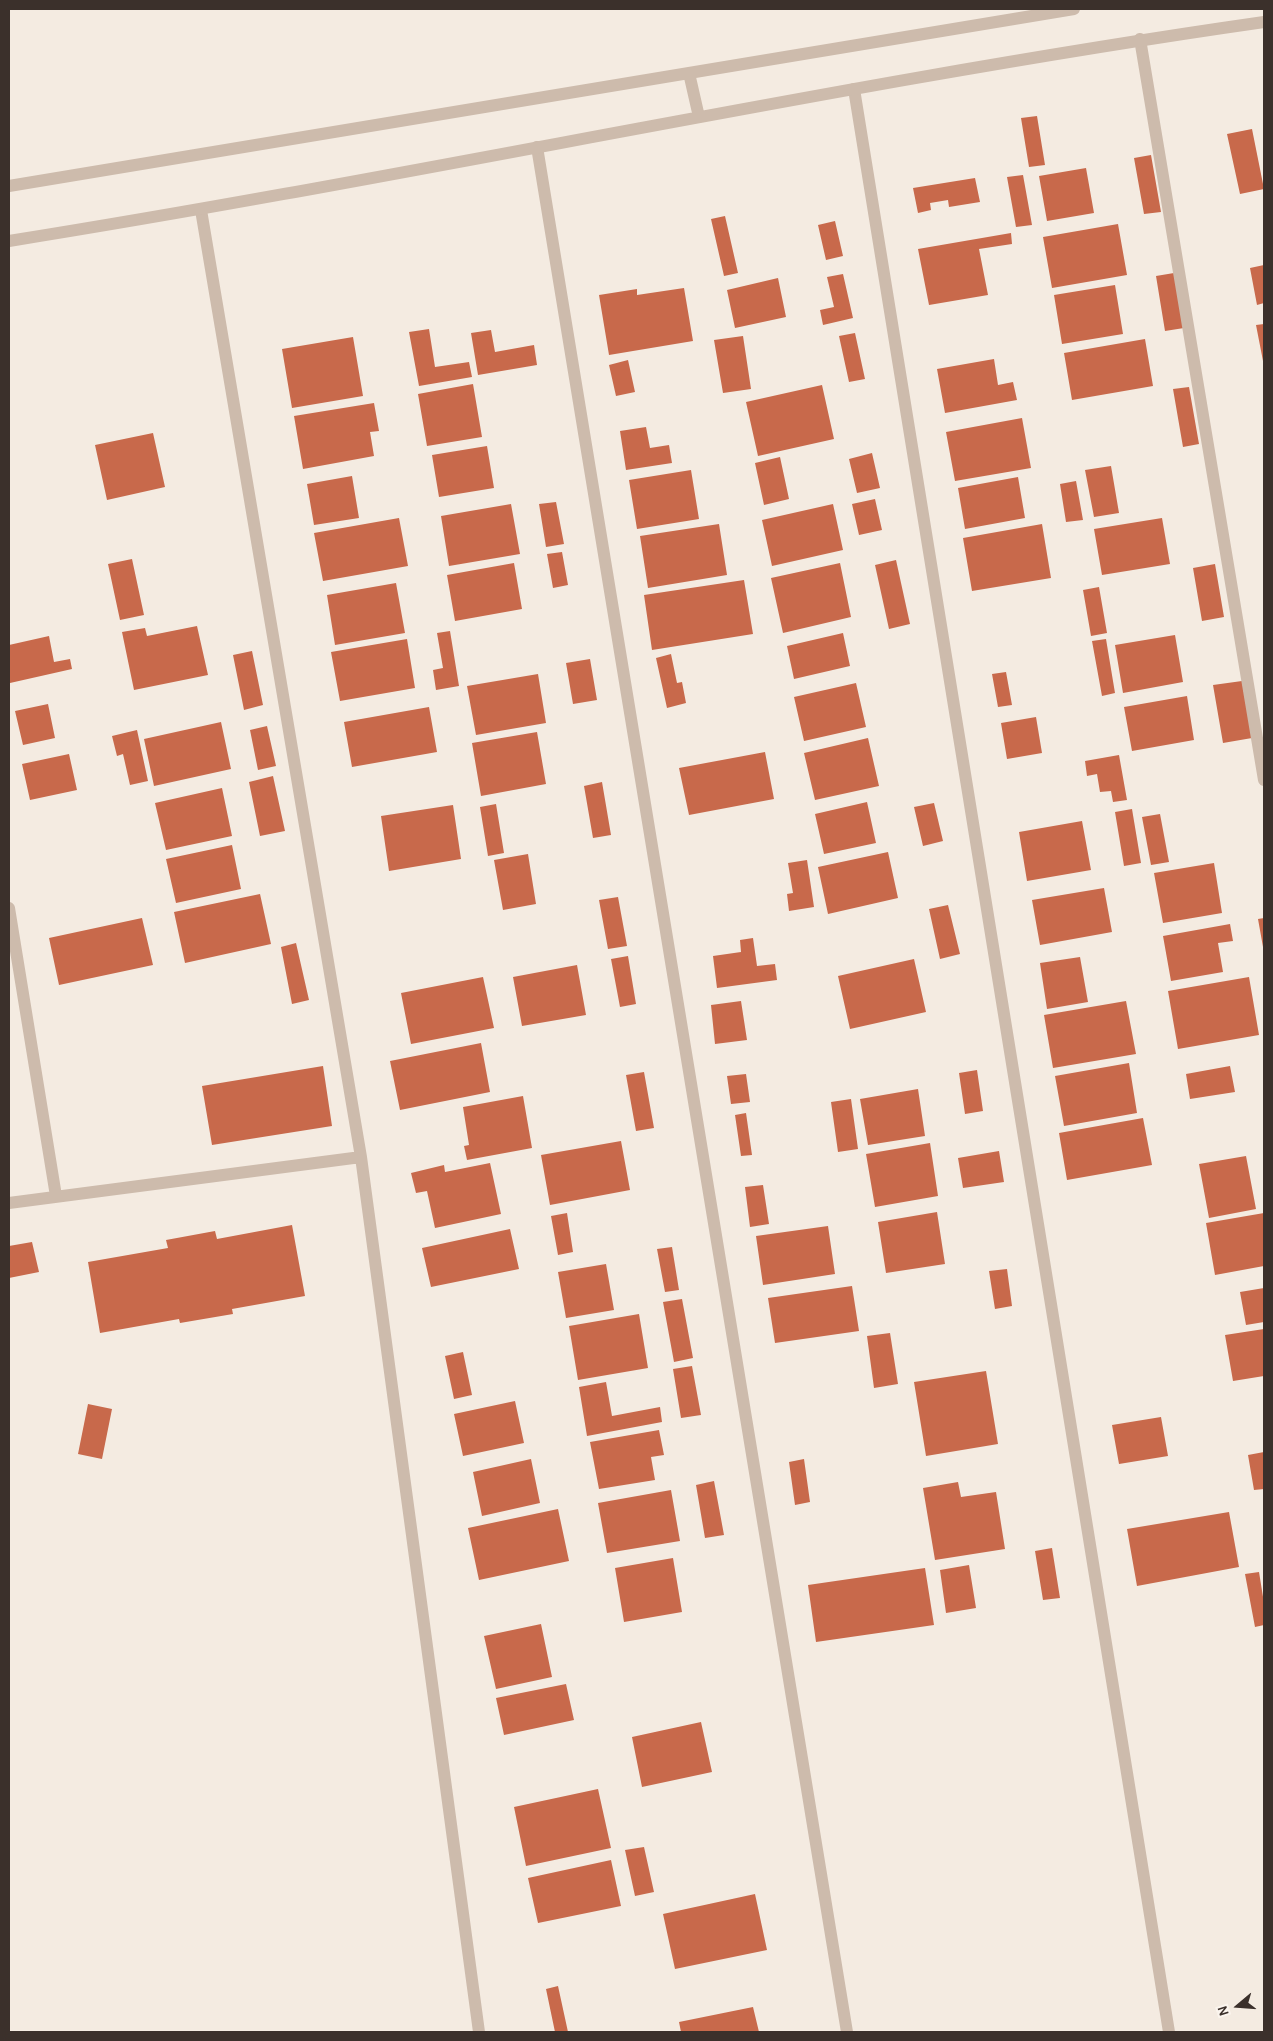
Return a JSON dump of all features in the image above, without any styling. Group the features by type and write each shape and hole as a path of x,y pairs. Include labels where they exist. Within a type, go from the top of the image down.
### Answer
{"street":[{"path":"9,186 1074,9"},
{"path":"9,241 201,210 699,117 1140,39 1264,22"},
{"path":"1140,39 1264,780"},
{"path":"689,73 699,117"},
{"path":"854,89 1168,2032"},
{"path":"537,147 847,2032"},
{"path":"201,210 361,1157 479,2032"},
{"path":"9,908 56,1196"},
{"path":"9,1203 361,1157"}],"building":[{"path":"1037,116 1045,165 1029,167 1021,118"},
{"path":"1252,129 1264,189 1240,194 1227,134"},
{"path":"1151,155 1161,212 1144,214 1134,158"},
{"path":"1086,168 1094,213 1047,221 1039,176"},
{"path":"1023,175 1032,225 1016,227 1007,177"},
{"path":"975,178 980,202 949,207 948,200 930,203 931,210 918,213 913,188"},
{"path":"725,216 738,273 724,276 711,219"},
{"path":"835,221 843,256 826,260 818,225"},
{"path":"1118,224 1127,275 1052,288 1043,237"},
{"path":"1011,233 1012,244 979,249 988,295 929,305 918,249"},
{"path":"1264,265 1264,303 1257,305 1250,268"},
{"path":"1174,273 1184,328 1165,331 1156,276"},
{"path":"843,274 853,318 823,325 820,310 834,307 827,277"},
{"path":"778,278 786,317 735,328 727,290"},
{"path":"1115,285 1123,334 1062,344 1054,295"},
{"path":"684,288 693,341 609,355 599,295 637,289 637,295"},
{"path":"1264,324 1264,361 1263,361 1256,325"},
{"path":"429,329 435,367 469,362 472,377 419,386 409,332"},
{"path":"491,330 495,352 534,345 537,365 478,375 471,333"},
{"path":"855,333 865,379 849,382 839,336"},
{"path":"743,336 751,389 723,393 714,340"},
{"path":"353,337 363,396 292,408 282,349"},
{"path":"1145,339 1153,386 1072,400 1064,353"},
{"path":"994,359 998,385 1013,382 1017,400 945,413 937,369"},
{"path":"628,360 635,392 616,396 609,365"},
{"path":"473,384 482,437 427,446 418,394"},
{"path":"822,385 834,439 758,456 746,402"},
{"path":"1189,387 1199,444 1183,447 1173,389"},
{"path":"374,403 379,431 370,432 374,456 303,469 294,416"},
{"path":"1022,418 1031,468 955,481 946,432"},
{"path":"646,427 650,448 669,445 672,463 626,470 620,431"},
{"path":"153,433 165,487 107,500 95,445"},
{"path":"487,446 494,488 439,497 432,455"},
{"path":"872,453 880,488 857,493 849,459"},
{"path":"780,457 789,499 764,505 755,463"},
{"path":"1111,466 1119,513 1094,517 1085,470"},
{"path":"691,470 699,519 637,529 629,480"},
{"path":"352,476 359,518 314,525 307,484"},
{"path":"1018,477 1025,518 965,529 958,488"},
{"path":"1076,481 1083,520 1066,522 1060,484"},
{"path":"875,499 882,530 859,535 852,504"},
{"path":"556,502 564,544 546,547 539,504"},
{"path":"511,504 520,554 449,566 441,516"},
{"path":"833,504 843,550 772,566 762,520"},
{"path":"399,518 408,566 323,581 314,533"},
{"path":"1162,518 1170,564 1102,575 1094,529"},
{"path":"719,524 727,575 648,588 640,536"},
{"path":"1042,524 1051,578 972,591 963,538"},
{"path":"562,552 568,585 553,588 547,554"},
{"path":"132,559 144,615 120,620 108,564"},
{"path":"896,560 910,624 889,629 875,565"},
{"path":"514,563 522,609 455,621 447,575"},
{"path":"840,563 851,617 783,633 771,578"},
{"path":"1215,564 1224,617 1202,621 1193,568"},
{"path":"744,580 753,634 652,650 644,595"},
{"path":"396,583 405,633 335,645 327,595"},
{"path":"1099,587 1107,633 1091,636 1083,590"},
{"path":"197,626 208,675 134,690 122,632 145,628 147,636"},
{"path":"450,631 459,686 436,690 433,670 443,668 437,633"},
{"path":"843,633 850,666 794,679 787,646"},
{"path":"1175,635 1183,682 1123,693 1115,645"},
{"path":"49,636 54,662 70,659 72,669 10,683 9,645"},
{"path":"407,639 415,688 340,701 331,652"},
{"path":"1106,639 1115,693 1102,696 1092,641"},
{"path":"252,651 263,705 244,710 233,655"},
{"path":"671,654 677,683 682,682 686,703 667,708 656,658"},
{"path":"590,659 597,700 573,704 566,663"},
{"path":"1006,672 1012,705 998,707 992,674"},
{"path":"538,674 546,723 476,735 467,686"},
{"path":"1242,681 1252,738 1223,743 1213,685"},
{"path":"856,683 866,727 804,741 794,697"},
{"path":"1187,696 1194,740 1132,751 1124,707"},
{"path":"48,704 55,738 23,745 15,711"},
{"path":"429,707 437,752 352,767 344,722"},
{"path":"1036,717 1042,753 1007,759 1001,723"},
{"path":"221,722 231,769 154,786 144,739"},
{"path":"267,726 276,766 258,770 250,730"},
{"path":"137,730 148,781 130,785 123,754 117,756 112,736"},
{"path":"537,732 546,784 481,796 472,743"},
{"path":"868,738 879,786 815,800 804,753"},
{"path":"765,752 774,799 689,815 679,768"},
{"path":"69,754 77,790 30,800 22,764"},
{"path":"1119,755 1127,800 1113,802 1111,791 1100,792 1097,774 1087,776 1085,761"},
{"path":"273,776 285,831 260,836 249,782"},
{"path":"602,782 611,835 593,838 584,786"},
{"path":"222,788 232,836 166,850 155,803"},
{"path":"867,802 876,843 824,854 815,814"},
{"path":"934,803 943,841 923,846 914,807"},
{"path":"496,804 504,853 488,856 480,807"},
{"path":"453,805 461,859 389,871 381,816"},
{"path":"1132,809 1141,863 1124,866 1115,812"},
{"path":"1160,814 1169,862 1151,865 1142,817"},
{"path":"1082,821 1091,870 1027,881 1019,832"},
{"path":"232,845 241,889 176,903 166,859"},
{"path":"888,852 898,898 828,914 818,867"},
{"path":"528,854 536,904 503,910 494,860"},
{"path":"807,860 814,907 789,911 787,894 793,893 788,863"},
{"path":"1214,863 1222,913 1163,923 1154,873"},
{"path":"1104,888 1112,932 1040,945 1032,900"},
{"path":"260,894 271,944 185,963 174,912"},
{"path":"618,897 627,946 608,949 599,900"},
{"path":"948,905 960,954 940,959 929,909"},
{"path":"142,918 153,965 59,985 49,938"},
{"path":"1264,918 1264,947 1263,947 1258,919"},
{"path":"1230,924 1233,941 1218,943 1223,972 1171,981 1163,936"},
{"path":"753,938 757,966 775,964 777,980 717,988 713,956 741,952 740,940"},
{"path":"296,943 309,1000 292,1004 281,947"},
{"path":"628,956 636,1004 620,1007 611,959"},
{"path":"1080,957 1088,1002 1047,1009 1040,963"},
{"path":"914,959 926,1012 850,1029 838,976"},
{"path":"577,965 586,1015 522,1026 513,977"},
{"path":"483,977 494,1028 411,1044 401,993"},
{"path":"1249,977 1259,1035 1178,1049 1168,991"},
{"path":"741,1001 747,1040 715,1044 711,1005"},
{"path":"1126,1001 1136,1054 1053,1068 1044,1015"},
{"path":"481,1043 490,1092 400,1110 390,1061"},
{"path":"1129,1063 1137,1113 1064,1126 1055,1076"},
{"path":"323,1066 332,1126 212,1145 202,1086"},
{"path":"1230,1066 1235,1092 1190,1099 1186,1074"},
{"path":"977,1070 983,1111 965,1114 959,1073"},
{"path":"644,1072 654,1128 636,1131 626,1075"},
{"path":"746,1074 750,1102 731,1104 727,1076"},
{"path":"918,1089 925,1136 868,1145 860,1099"},
{"path":"523,1096 532,1148 467,1160 464,1146 469,1145 463,1107"},
{"path":"851,1099 858,1149 838,1152 831,1102"},
{"path":"746,1113 752,1155 741,1156 735,1115"},
{"path":"1143,1118 1152,1165 1067,1180 1059,1133"},
{"path":"621,1141 630,1190 550,1205 541,1155"},
{"path":"930,1143 938,1196 875,1207 866,1154"},
{"path":"999,1151 1004,1182 963,1188 958,1158"},
{"path":"1246,1156 1256,1209 1209,1218 1199,1164"},
{"path":"490,1163 501,1214 435,1228 427,1191 416,1193 411,1173 444,1165 445,1172"},
{"path":"763,1185 769,1224 750,1227 745,1187"},
{"path":"937,1212 945,1264 886,1273 878,1222"},
{"path":"567,1213 573,1252 558,1255 551,1216"},
{"path":"1264,1213 1264,1266 1215,1275 1206,1223"},
{"path":"292,1225 305,1296 232,1309 233,1314 180,1323 179,1319 100,1333 88,1262 168,1248 166,1240 215,1231 217,1239"},
{"path":"828,1226 835,1274 763,1285 756,1236"},
{"path":"510,1229 519,1269 431,1287 422,1248"},
{"path":"32,1242 39,1272 9,1278 9,1246"},
{"path":"672,1247 679,1290 665,1292 657,1249"},
{"path":"606,1264 614,1310 566,1318 558,1272"},
{"path":"1007,1269 1012,1306 995,1309 989,1271"},
{"path":"852,1286 859,1331 775,1343 768,1298"},
{"path":"1264,1288 1264,1322 1246,1325 1240,1292"},
{"path":"682,1299 693,1358 674,1362 663,1302"},
{"path":"639,1314 648,1368 578,1380 569,1326"},
{"path":"1264,1329 1264,1376 1233,1381 1225,1335"},
{"path":"890,1333 898,1384 874,1388 867,1336"},
{"path":"463,1352 472,1395 454,1399 445,1356"},
{"path":"692,1366 701,1415 681,1418 673,1369"},
{"path":"986,1371 998,1444 926,1456 914,1382"},
{"path":"606,1382 612,1416 660,1407 662,1422 587,1436 579,1387"},
{"path":"515,1401 524,1443 463,1456 454,1414"},
{"path":"88,1404 112,1409 102,1459 78,1454"},
{"path":"1161,1417 1168,1456 1119,1464 1112,1425"},
{"path":"659,1430 664,1455 651,1457 655,1480 599,1489 590,1442"},
{"path":"1264,1452 1264,1489 1254,1490 1248,1455"},
{"path":"531,1459 540,1503 482,1516 473,1472"},
{"path":"804,1459 810,1502 795,1505 789,1462"},
{"path":"714,1481 724,1535 705,1538 696,1485"},
{"path":"958,1482 961,1497 996,1492 1005,1549 935,1560 923,1488"},
{"path":"671,1490 680,1541 607,1553 598,1503"},
{"path":"558,1509 569,1561 479,1580 468,1528"},
{"path":"1229,1512 1239,1567 1137,1586 1127,1529"},
{"path":"1052,1548 1060,1598 1043,1600 1035,1551"},
{"path":"673,1558 682,1612 624,1622 615,1568"},
{"path":"969,1565 976,1608 946,1613 940,1570"},
{"path":"925,1568 934,1625 816,1642 808,1585"},
{"path":"1259,1572 1264,1603 1264,1625 1255,1627 1245,1574"},
{"path":"541,1624 552,1677 496,1689 484,1636"},
{"path":"566,1684 574,1720 504,1735 496,1698"},
{"path":"701,1722 712,1772 642,1787 632,1737"},
{"path":"598,1789 611,1848 526,1866 514,1807"},
{"path":"644,1847 654,1892 635,1896 625,1850"},
{"path":"611,1860 621,1906 538,1923 528,1878"},
{"path":"755,1894 767,1950 675,1969 663,1914"},
{"path":"558,1986 568,2032 555,2032 546,1989"},
{"path":"753,2007 759,2032 681,2032 679,2022"}]}
